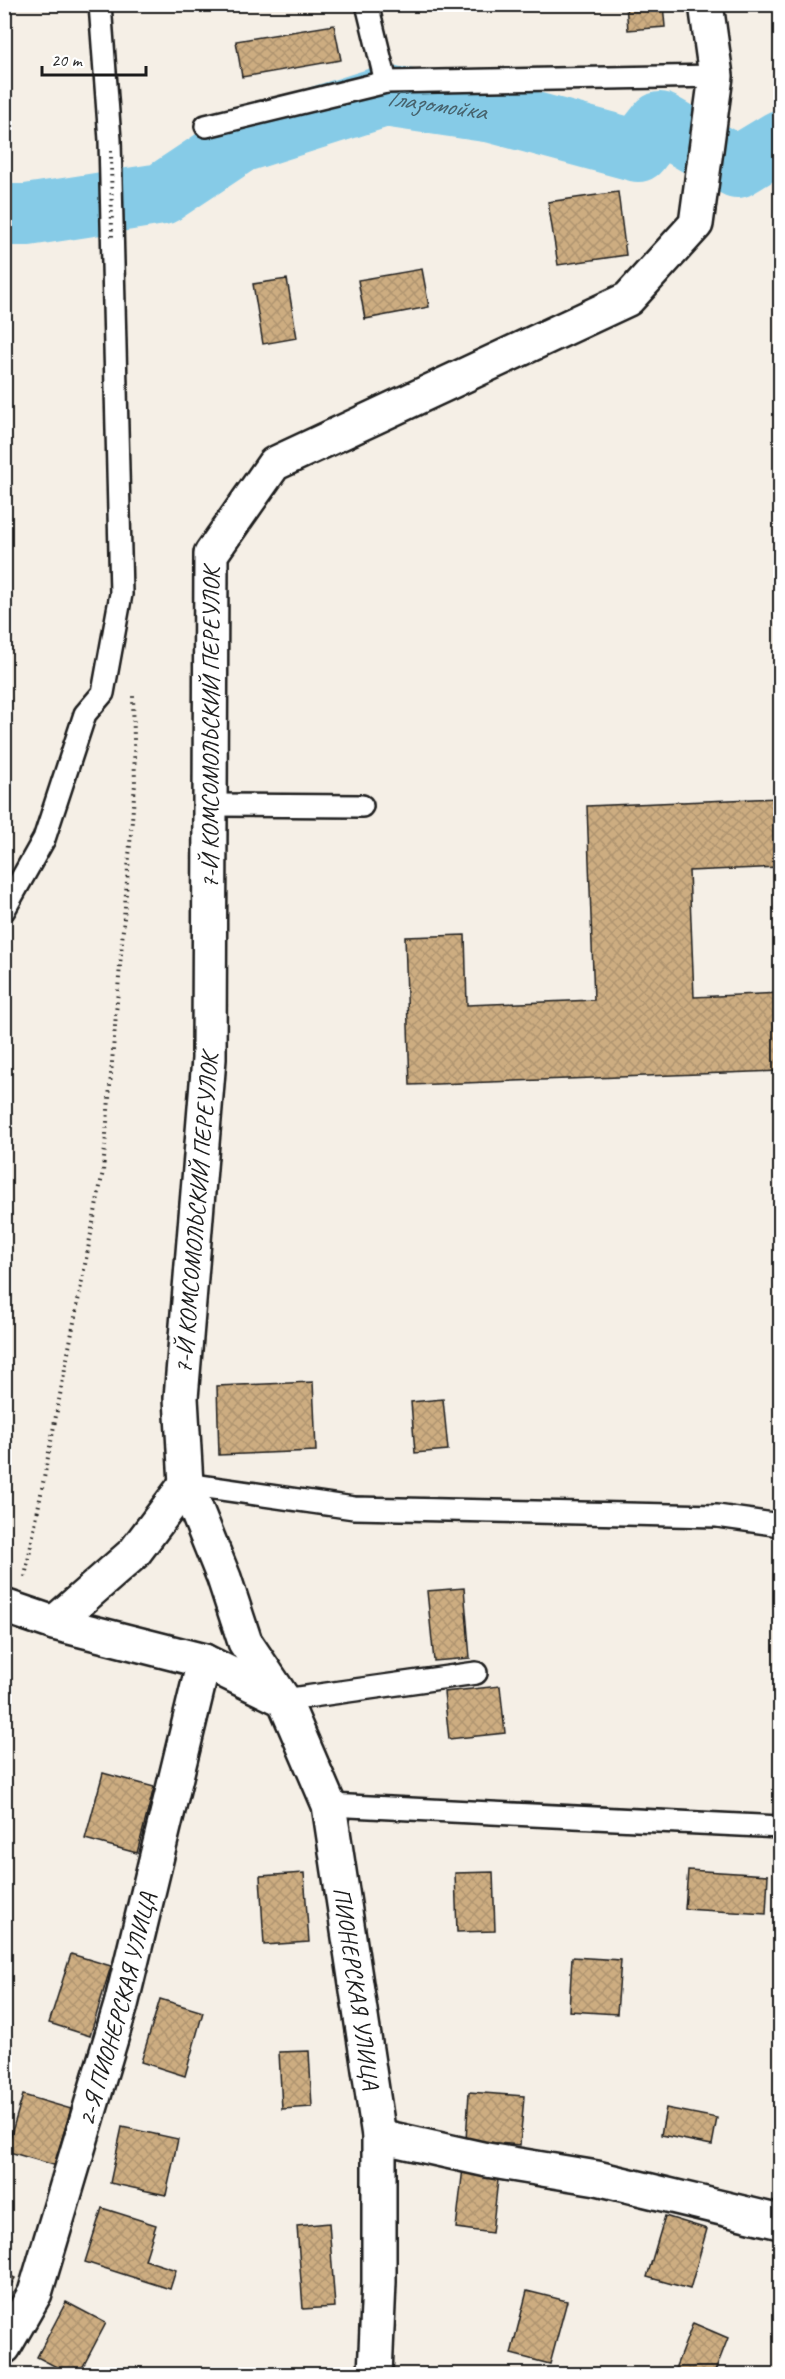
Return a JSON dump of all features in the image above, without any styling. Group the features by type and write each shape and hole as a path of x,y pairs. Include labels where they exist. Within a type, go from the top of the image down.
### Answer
{"street":[{"name":"7-Й КОМСОМОЛЬСКИЙ ПЕРЕУЛОК","path":"284,1700 245,1641 224,1578 186,1484 181,1398 209,1059 211,554 274,464 628,299 696,224 716,76 706,4"},
{"path":"54,1623 135,1553 186,1484"},
{"path":"12,1608 54,1623 204,1661 284,1700"},
{"name":"2-Я ПИОНЕРСКАЯ УЛИЦА","path":"4,2347 34,2293 121,2005 204,1661"},
{"name":"ПИОНЕРСКАЯ УЛИЦА","path":"284,1700 329,1805 380,2136 379,2282 375,2374"},
{"path":"380,2136 487,2160 597,2178 780,2222"}],"lane":[{"path":"4,910 44,839 85,714 103,693 121,594 110,140 100,4"},
{"path":"367,4 386,82"},
{"path":"206,126 386,82 716,76"},
{"path":"211,805 362,806"},
{"path":"186,1484 354,1508 717,1516 780,1526"},
{"path":"284,1700 476,1673"},
{"path":"329,1805 780,1827"}],"path":[{"path":"111,151 113,249"},
{"path":"4,1656 103,1171 135,784 133,690"}],"building":[{"path":"626,4 663,4 665,27 628,30"},
{"path":"334,25 341,60 242,77 236,41"},
{"path":"618,192 626,255 558,265 548,202"},
{"path":"422,269 429,307 365,319 358,280"},
{"path":"287,279 297,338 263,344 253,284"},
{"path":"780,798 780,867 689,871 694,997 780,993 780,1071 410,1085 405,937 465,935 467,1005 594,1000 587,806"},
{"path":"313,1382 316,1451 219,1455 217,1386"},
{"path":"443,1399 448,1450 415,1453 411,1402"},
{"path":"464,1588 470,1658 434,1661 427,1591"},
{"path":"500,1686 505,1733 449,1739 444,1692"},
{"path":"103,1773 154,1787 137,1853 85,1839"},
{"path":"688,1870 768,1875 766,1914 685,1909"},
{"path":"493,1872 495,1931 457,1932 455,1873"},
{"path":"304,1873 309,1942 264,1945 260,1876"},
{"path":"71,1954 111,1966 90,2036 49,2023"},
{"path":"572,1957 621,1960 617,2014 569,2011"},
{"path":"160,1999 203,2012 185,2076 141,2062"},
{"path":"309,2051 312,2107 282,2109 279,2052"},
{"path":"469,2092 524,2096 520,2145 466,2140"},
{"path":"23,2095 71,2109 54,2165 6,2151"},
{"path":"666,2108 717,2118 712,2145 661,2135"},
{"path":"122,2127 178,2139 166,2195 110,2183"},
{"path":"463,2168 499,2171 492,2233 456,2228"},
{"path":"102,2208 156,2225 145,2260 176,2270 170,2289 85,2262"},
{"path":"665,2216 707,2229 690,2289 647,2277"},
{"path":"329,2223 335,2307 303,2309 297,2226"},
{"path":"4,2273 15,2278 4,2296"},
{"path":"527,2291 567,2301 550,2364 511,2354"},
{"path":"66,2302 106,2323 79,2374 70,2374 37,2357"},
{"path":"693,2323 728,2338 714,2374 673,2374"}],"waterway":[{"name":"Глазомойка","path":"4,215 27,215 162,194 240,142 385,96 493,112 638,151 660,123 737,167 780,141"}]}
